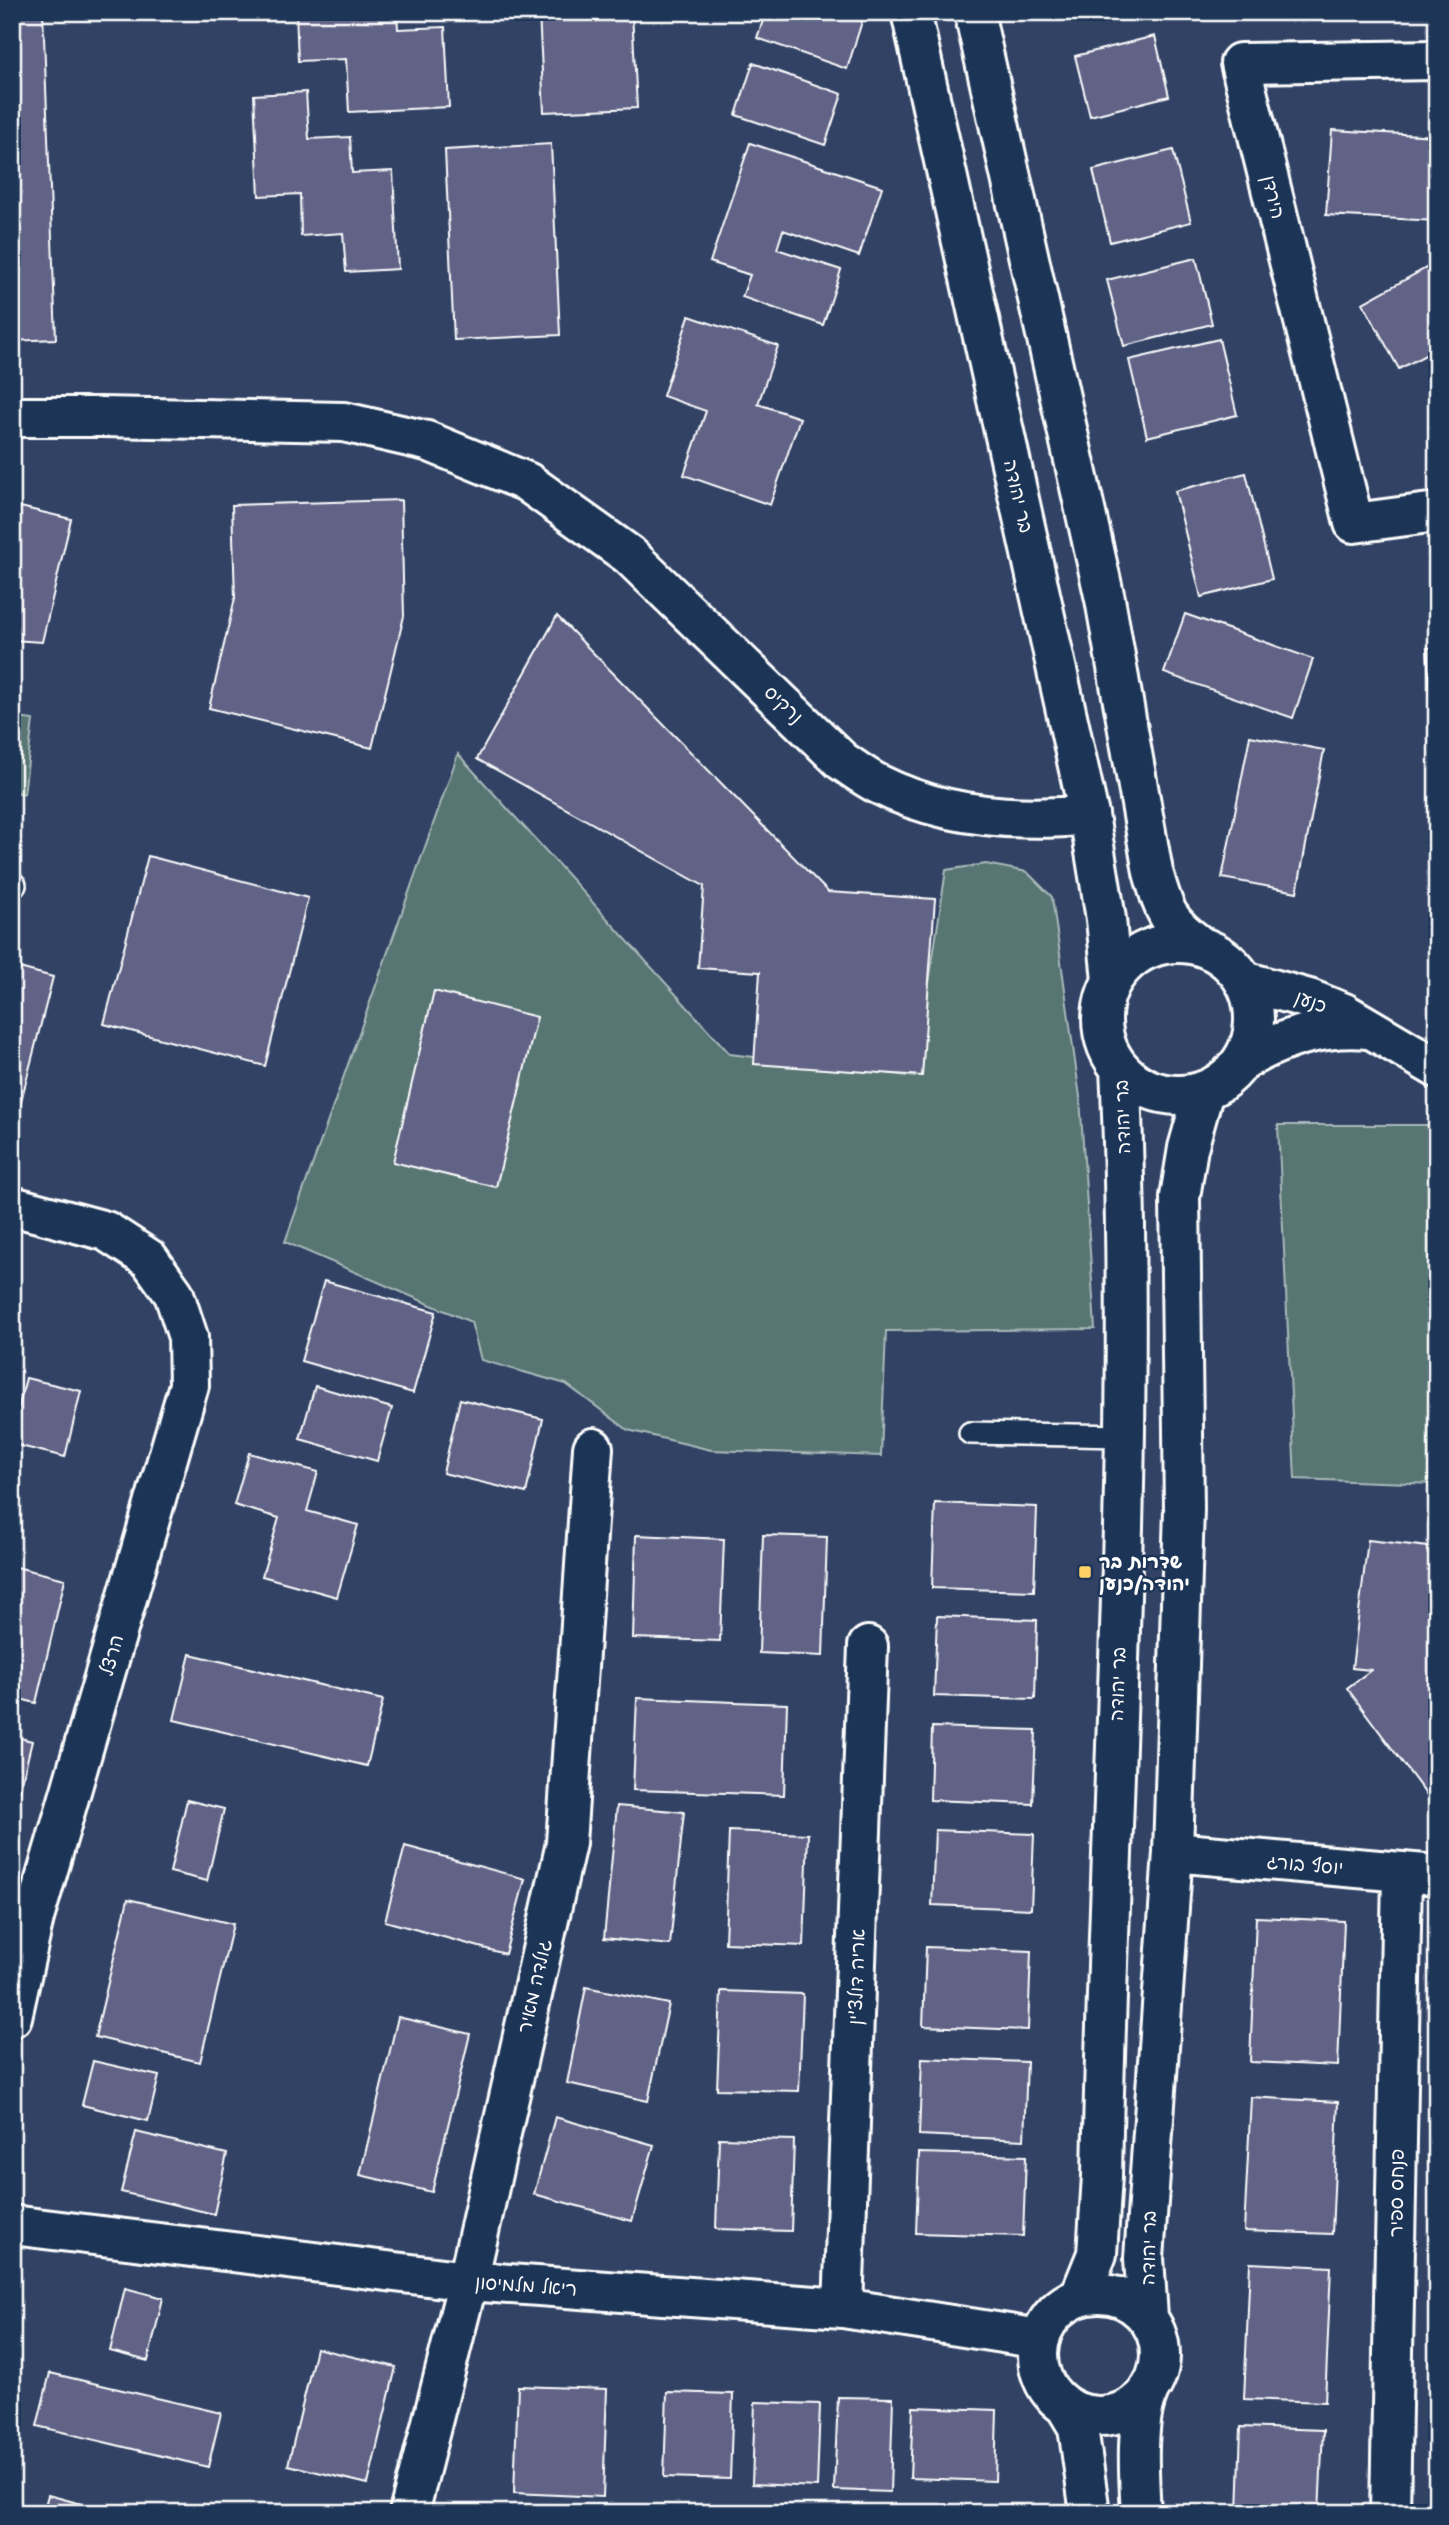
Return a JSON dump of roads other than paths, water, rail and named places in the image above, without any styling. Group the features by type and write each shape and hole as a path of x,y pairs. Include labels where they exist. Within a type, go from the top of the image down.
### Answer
{"street":[{"name":"בר יהודה","path":"911,12 1089,815 1106,919 1112,981"},
{"path":"974,12 1105,599 1153,872 1162,905 1177,929 1232,965 1244,981 1252,1000 1254,1021 1251,1041 1243,1060 1227,1078 1205,1091 1182,1096 1159,1093 1137,1083 1120,1068 1108,1049 1102,1026 1104,1003 1112,981 1128,962 1150,949 1174,943 1199,945"},
{"name":"הירדן","path":"1437,60 1240,63 1354,523 1437,512"},
{"name":"נרקיס","path":"12,417 101,416 344,422 427,441 527,482 629,555 842,761 878,784 920,802 981,815 1043,819 1089,815"},
{"name":"כנען","path":"1244,981 1309,999 1344,1013 1437,1068"},
{"name":"כנען","path":"1243,1060 1271,1045 1316,1030 1352,1027 1374,1030"},
{"name":"בר יהודה","path":"1080,2297 1097,2254 1102,2176 1123,1509 1125,1221 1120,1068"},
{"name":"בר יהודה","path":"1149,2317 1144,2258 1172,1852 1184,1509 1180,1198 1188,1148 1205,1091"},
{"name":"הרצל","path":"12,1206 106,1231 149,1259 174,1294 188,1337 189,1385 34,1919 12,2017"},
{"name":"גולדה מאיר","path":"409,2513 468,2281 566,1843 593,1448"},
{"name":"אריה דולצ'ין","path":"843,2308 868,1646"},
{"name":"יוסף בורג","path":"1172,1852 1419,1874"},
{"name":"פנחס ספיר","path":"1390,2513 1419,1874"},
{"name":"ריאל מלמיסון","path":"12,2225 468,2281 843,2308 1040,2339"},
{"path":"1090,2513 1078,2427 1066,2407 1048,2389 1038,2352 1040,2339 1055,2313 1080,2297 1098,2294 1117,2297 1133,2304 1149,2317 1161,2356 1157,2375 1143,2404 1139,2466 1141,2513"},
{"path":"1066,2407 1083,2414 1119,2414 1135,2406 1148,2393"}],"lane":[{"path":"970,1433 1124,1436"}],"place":[{"name":"שדרות בר יהודה/כנען","path":"1085,1572"}]}
